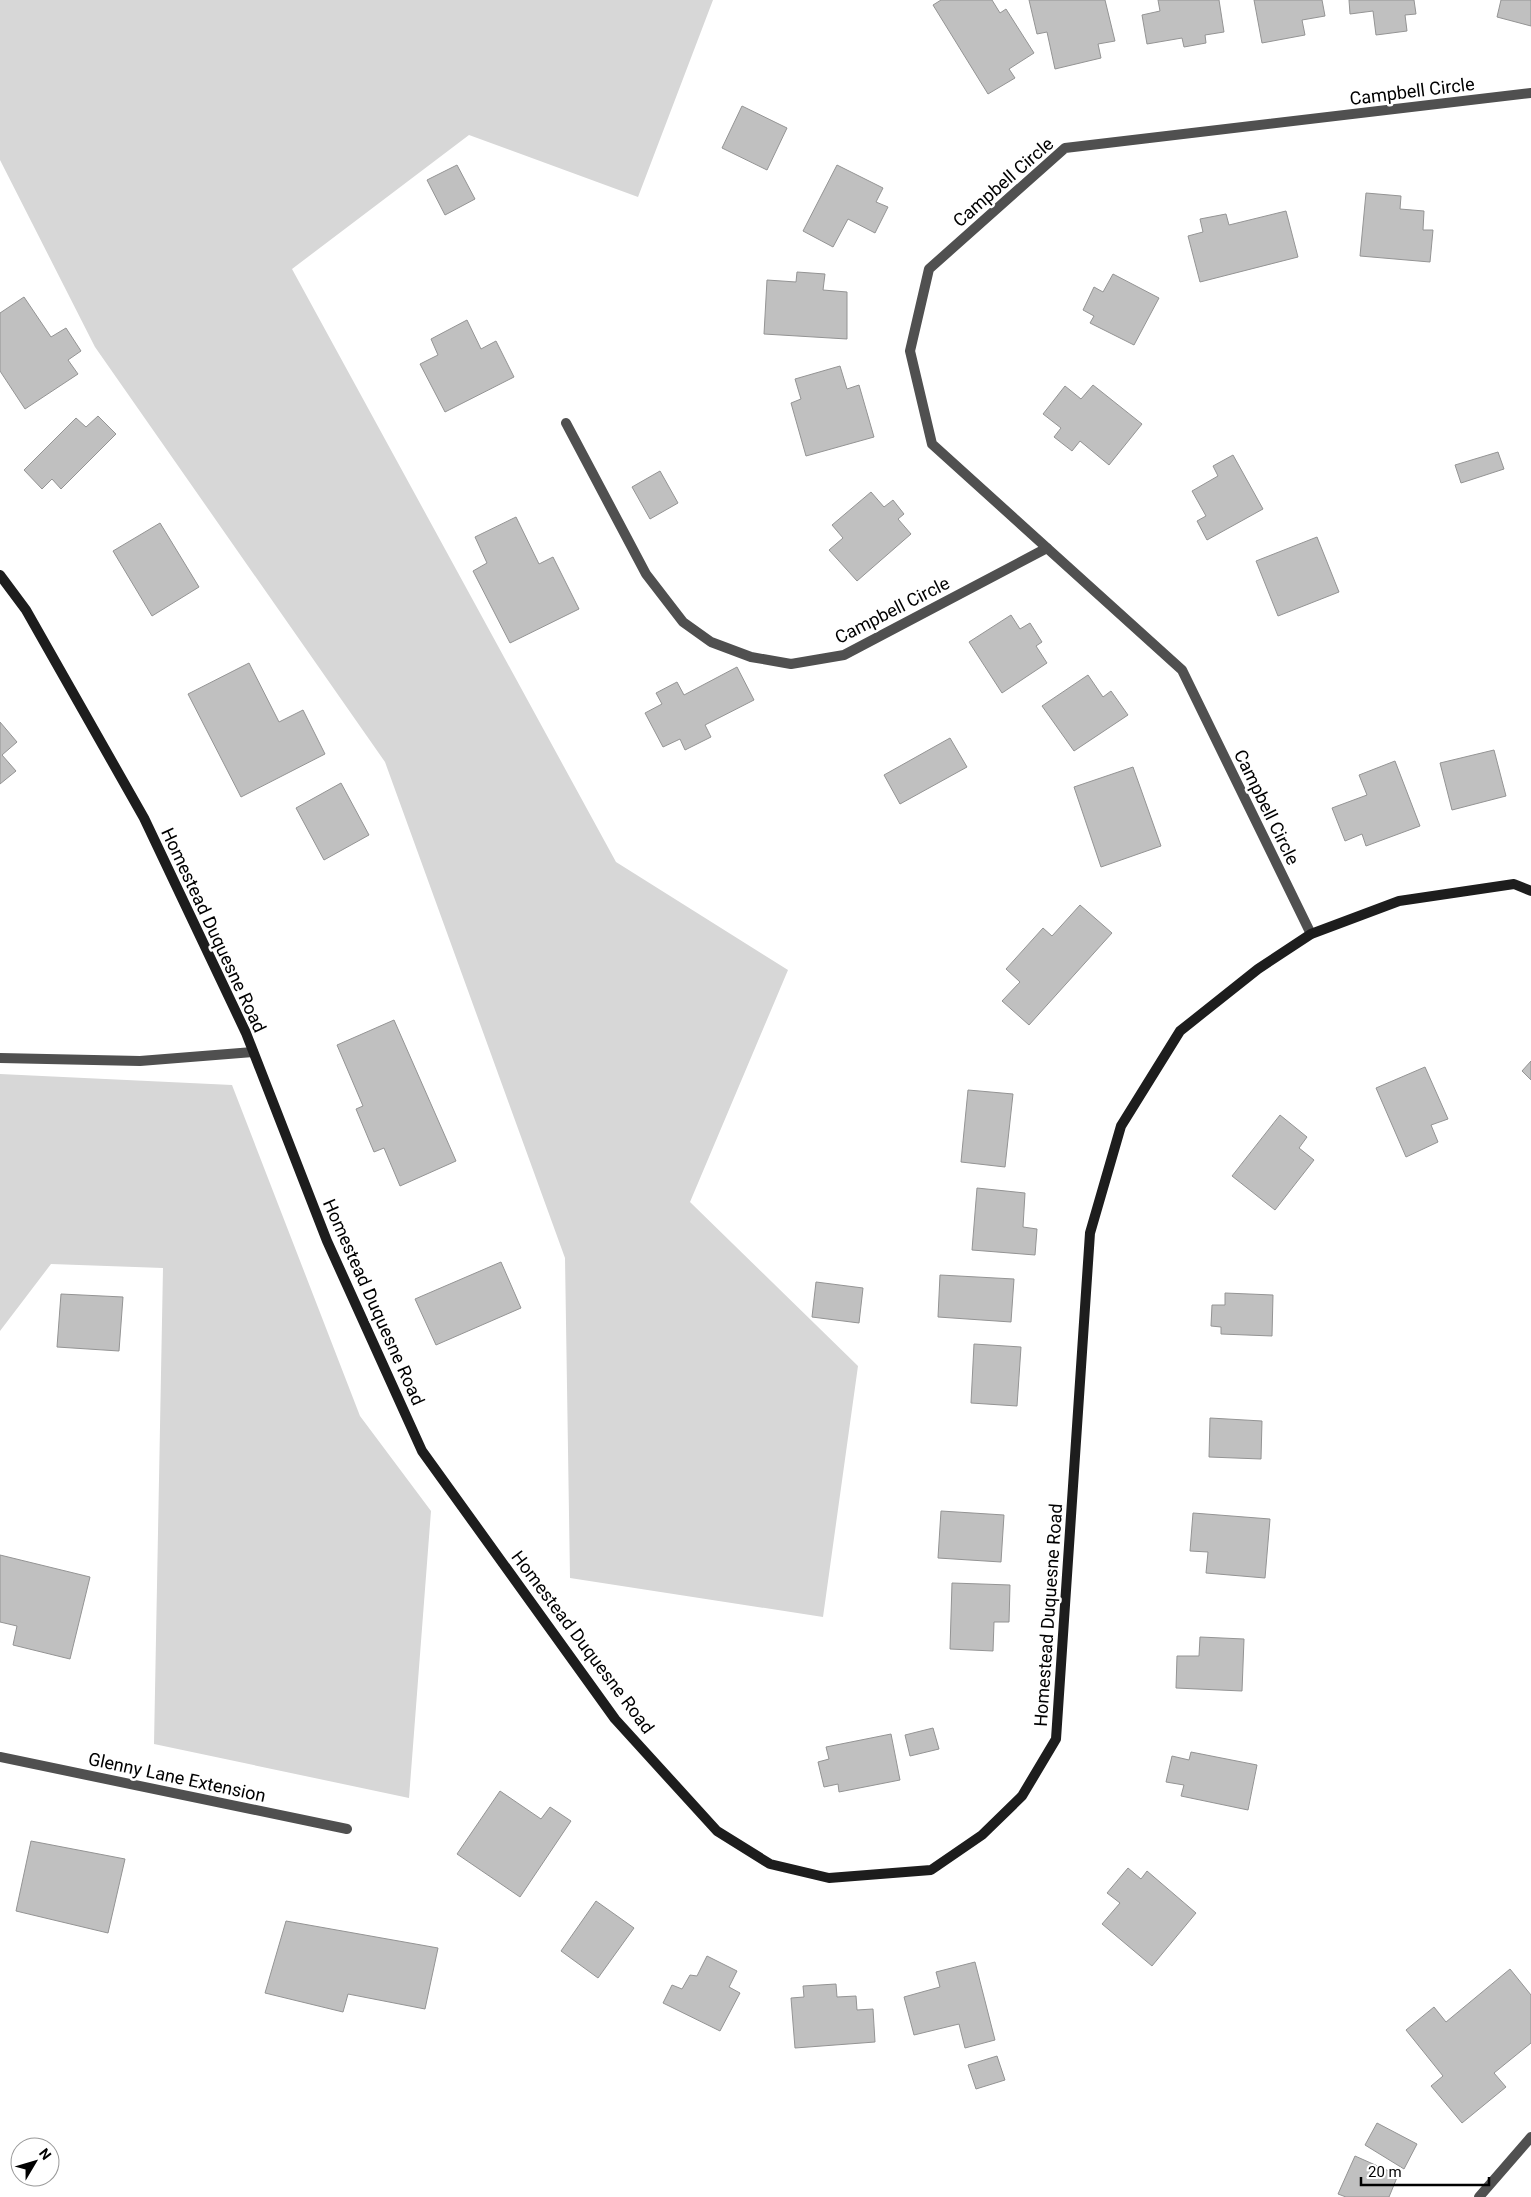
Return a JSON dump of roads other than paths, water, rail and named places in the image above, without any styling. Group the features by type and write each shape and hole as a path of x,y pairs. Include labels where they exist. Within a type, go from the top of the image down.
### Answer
{"street":[{"name":"Campbell Circle","path":"1311,934 1182,670 932,444 910,351 929,269 1066,148 1531,93"},
{"name":"Campbell Circle","path":"566,423 646,574 683,622 712,642 751,658 791,664 844,655 1047,548"},
{"name":"Homestead Duquesne Road","path":"0,576 26,610 144,818 254,1052 327,1241 422,1451 615,1719 717,1831 770,1864 829,1878 931,1870 982,1834 1022,1796 1056,1739 1090,1233 1121,1126 1180,1031 1258,969 1311,934 1399,901 1514,884 1531,891"},
{"path":"0,1058 140,1061 254,1052"},
{"name":"Glenny Lane Extension","path":"0,1757 347,1829"},
{"path":"1479,2197 1531,2137"}]}
